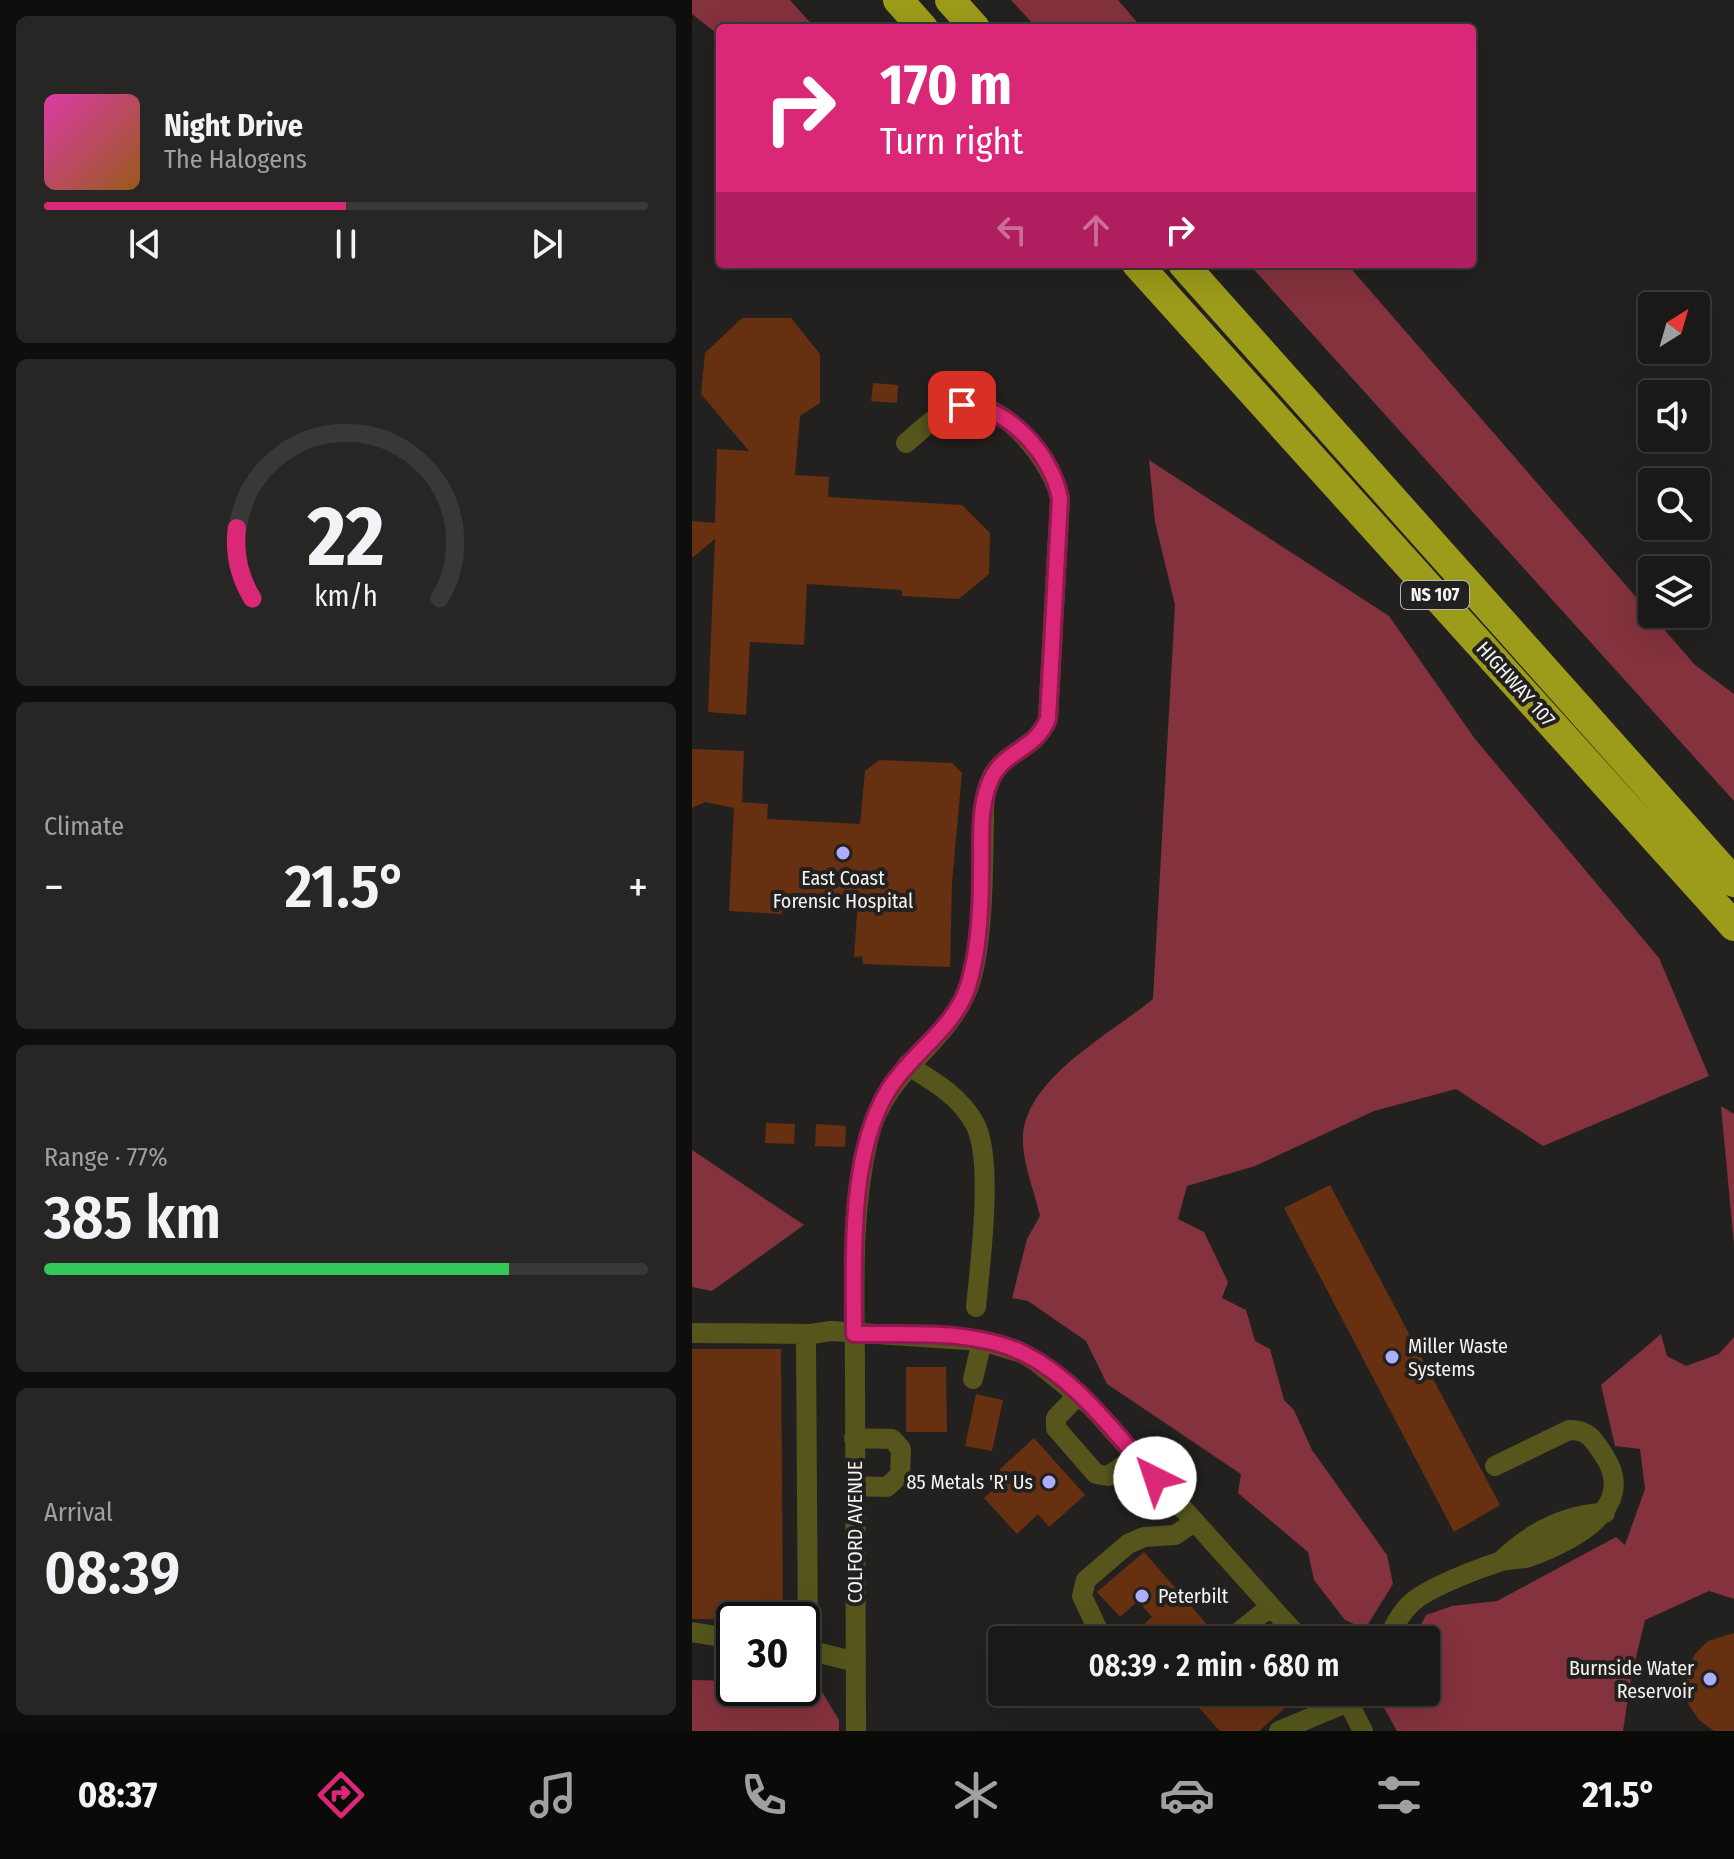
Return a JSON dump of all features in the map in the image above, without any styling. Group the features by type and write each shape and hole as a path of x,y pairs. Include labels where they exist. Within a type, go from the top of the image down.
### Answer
{"highway":[{"path":"898,0 919,24"},
{"path":"950,0 971,24"},
{"name":"HIGHWAY 107","path":"1141,268 1734,926"},
{"name":"HIGHWAY 107","path":"1187,268 1734,882"}],"street":[{"name":"COLFORD AVENUE","path":"856,1731 855,1248 863,1163 876,1111 907,1065 941,1030 969,985 979,916 983,805 989,783 998,764 1035,742 1048,719 1060,499 1052,470 1038,453 1009,422 978,405 962,405 940,415 906,443"},
{"path":"907,1065 959,1101 976,1126 985,1153 976,1307"},
{"path":"692,1333 854,1334 982,1341 1022,1353 1079,1394 1288,1626"},
{"path":"808,1602 806,1342 811,1334"},
{"path":"973,1379 982,1341"},
{"path":"1079,1394 1056,1418 1056,1428 1096,1474 1108,1476 1136,1457"},
{"path":"1395,1626 1402,1612 1417,1598 1501,1561 1522,1541 1578,1514 1605,1513 1615,1484 1608,1462 1592,1438 1580,1430 1569,1430 1495,1466"},
{"path":"854,1438 892,1439 901,1449 900,1475 887,1487 854,1486"},
{"path":"1096,1626 1082,1596 1086,1580 1128,1544 1144,1537 1175,1535 1194,1522"},
{"path":"1246,1626 1270,1607"},
{"path":"692,1632 716,1636"},
{"path":"820,1653 856,1662"},
{"path":"1279,1731 1328,1706"},
{"path":"1350,1706 1363,1731"}],"shaded area":[{"path":"692,0 790,0 811,24 716,24 716,33 692,14"},
{"path":"1011,0 1118,0 1139,24 1033,24"},
{"path":"1253,268 1350,268 1638,599 1638,628 1663,628 1695,665 1734,694 1734,801"},
{"path":"1149,460 1389,616 1475,739 1659,958 1709,1076 1543,1146 1456,1089 1374,1111 1255,1166 1187,1186 1178,1219 1204,1232 1228,1282 1222,1298 1246,1310 1255,1341 1270,1349 1284,1400 1294,1410 1312,1450 1387,1555 1393,1584 1367,1626 1345,1620 1314,1580 1308,1552 1238,1493 1241,1474 1107,1384 1086,1341 1028,1301 1012,1298 1027,1239 1040,1216 1023,1147 1027,1116 1038,1096 1073,1059 1153,999 1175,605 1155,522"},
{"path":"1721,1106 1734,1114 1734,1245"},
{"path":"692,1150 804,1225 712,1291 692,1287"},
{"path":"1661,1334 1667,1356 1686,1366 1719,1354 1734,1337 1734,1599 1709,1591 1645,1620 1631,1678 1623,1731 1397,1731 1383,1706 1440,1706 1440,1626 1420,1626 1426,1615 1452,1606 1497,1601 1616,1537 1625,1545 1645,1489 1640,1449 1615,1446 1601,1385"},
{"path":"692,1680 716,1681 716,1706 820,1706 820,1689 839,1720 839,1731 692,1731"}],"building":[{"path":"742,318 791,318 820,354 820,403 800,416 795,475 829,477 828,497 962,505 990,533 989,574 959,599 902,596 902,590 807,584 804,645 750,642 746,715 708,712 715,539 692,558 692,521 715,523 717,449 749,451 701,394 705,353"},
{"path":"873,383 898,385 897,403 871,401"},
{"name":"East Coast Forensic Hospital","path":"692,749 744,751 742,802 768,804 767,819 860,824 865,771 879,760 952,763 962,773 952,882 950,967 863,964 862,956 854,957 858,900 783,900 782,914 729,911 734,808 705,802 692,808"},
{"path":"766,1123 795,1124 794,1144 765,1143"},
{"path":"816,1124 846,1126 845,1147 815,1146"},
{"name":"Miller Waste Systems","path":"1330,1185 1500,1505 1454,1532 1284,1208"},
{"path":"692,1349 781,1349 783,1602 716,1602 716,1619 692,1619"},
{"path":"906,1367 946,1367 947,1432 906,1432"},
{"path":"976,1394 1003,1400 992,1451 965,1446"},
{"path":"1034,1438 1085,1495 1049,1527 1038,1514 1017,1534 984,1498 1007,1478 999,1470"},
{"name":"Peterbilt","path":"1144,1552 1208,1626 1144,1626 1152,1617 1138,1601 1120,1617 1097,1592"},
{"name":"Burnside Water Reservoir","path":"1734,1633 1734,1731 1714,1731 1699,1720 1689,1705 1685,1688 1687,1670 1695,1654 1708,1641"},
{"path":"1197,1706 1287,1706 1259,1731 1220,1731"}],"place":[{"name":"East Coast Forensic Hospital","path":"843,853"},
{"name":"Miller Waste Systems","path":"1392,1357"},
{"name":"85 Metals 'R' Us","path":"1049,1482"},
{"name":"Peterbilt","path":"1142,1596"},
{"name":"Burnside Water Reservoir","path":"1710,1679"}],"route":[{"path":"962,405 978,405 1009,422 1052,470 1058,485 1060,499 1048,719 1035,742 998,764 989,783 983,805 978,928 969,985 957,1009 941,1030 890,1087 876,1111 868,1136 855,1248 854,1334 982,1341 1022,1353 1070,1385 1155,1478"}]}
